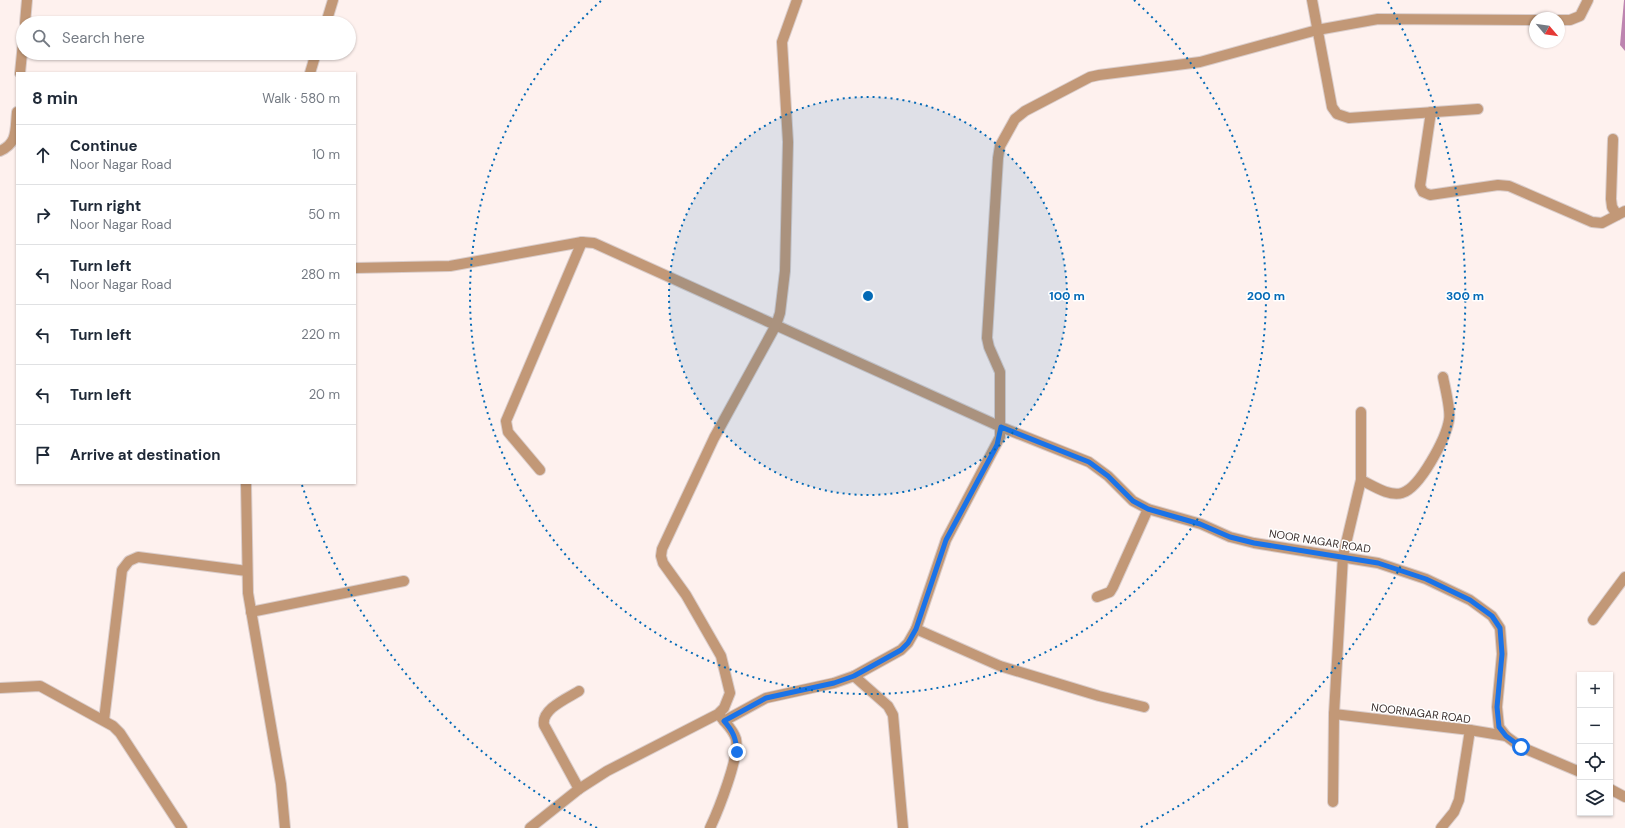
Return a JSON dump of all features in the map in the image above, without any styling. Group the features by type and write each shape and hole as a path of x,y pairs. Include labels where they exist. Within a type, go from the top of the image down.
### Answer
{"street":[{"path":"26,16 27,0"},
{"path":"328,16 333,0"},
{"path":"721,718 730,693 721,656 686,595 663,563 661,556 662,549 714,438 776,324 780,313 785,255 788,142 782,42 797,0"},
{"path":"1312,0 1332,107 1337,114 1349,118 1478,109"},
{"path":"1565,20 1570,20 1580,16 1588,0"},
{"path":"530,828 579,789 607,771 766,698 834,683 854,676 901,650 908,643 916,629 946,540 997,445 1001,427 1000,372 989,347 987,338 998,158 1000,146 1016,119 1025,111 1094,76 1200,62 1318,30 1391,18 1529,20"},
{"path":"20,72 21,60"},
{"path":"310,72 314,60"},
{"path":"1431,112 1420,186 1423,192 1430,195 1498,185 1509,186 1592,222 1602,223 1621,213 1612,206 1611,199 1613,139"},
{"path":"0,151 9,147 15,138 16,125"},
{"path":"356,268 450,266 582,242"},
{"path":"540,470 508,432 506,421 582,242"},
{"name":"NOOR NAGAR ROAD","path":"582,242 594,243 1001,427 1089,462 1108,476 1133,501 1148,509 1200,524 1230,537 1272,547 1343,556 1378,563 1426,579 1470,600 1492,616 1500,628 1502,654 1497,707 1499,727 1506,736"},
{"path":"1361,480 1390,493 1401,494 1412,488 1420,478 1445,433 1450,418 1443,377"},
{"path":"1333,802 1334,714 1343,556 1361,480 1361,412"},
{"path":"246,484 248,593 281,784 284,828"},
{"path":"1096,596 1110,592 1113,587 1148,509"},
{"path":"104,720 122,570 129,561 138,557 247,571"},
{"path":"1593,620 1625,577"},
{"path":"251,612 404,581"},
{"path":"916,629 1000,666 1099,696 1144,707"},
{"path":"854,676 888,706 893,715 903,828"},
{"path":"0,688 40,686 104,720 120,733 182,828"},
{"path":"579,691 547,712 543,720 544,725 579,789"},
{"name":"NOORNAGAR ROAD","path":"1334,714 1470,730 1506,736"},
{"path":"710,828 719,808 737,752 736,740 733,731 721,718"},
{"path":"1441,828 1454,812 1459,800 1470,730"},
{"path":"1506,736 1521,747 1577,771"},
{"path":"1613,791 1625,797"}],"shaded area":[{"path":"1625,0 1625,51 1620,45"}],"route":[{"path":"737,752 736,740 733,731 724,721 776,694 834,683 854,676 901,650 908,643 916,629 946,540 997,445 1001,427 1089,462 1108,476 1133,501 1148,509 1200,524 1230,537 1254,543 1272,547 1343,556 1378,563 1426,579 1470,600 1492,616 1500,628 1502,654 1497,707 1499,727 1506,736 1521,747"}]}
